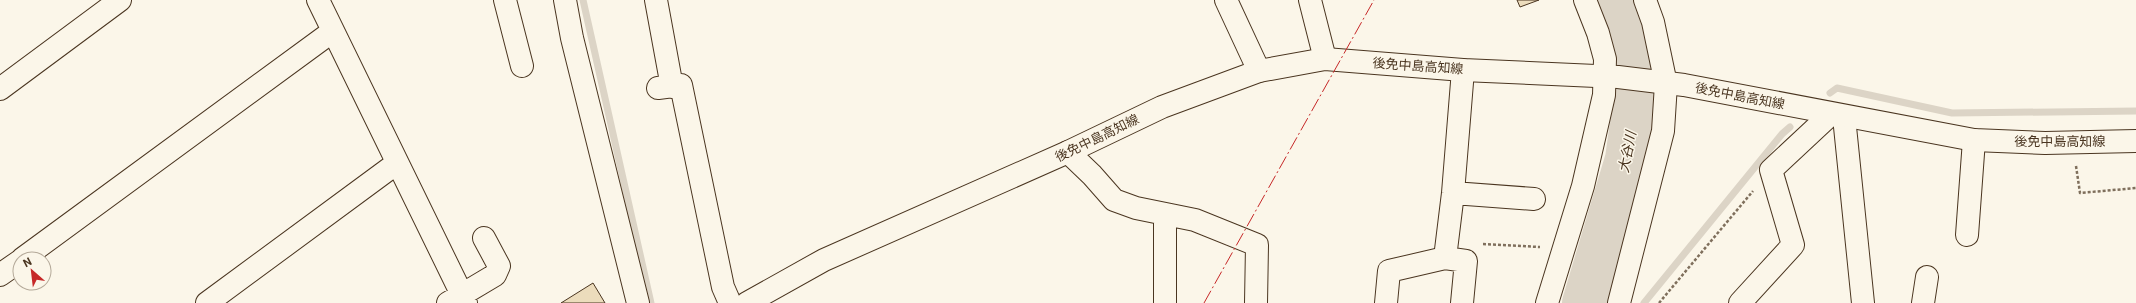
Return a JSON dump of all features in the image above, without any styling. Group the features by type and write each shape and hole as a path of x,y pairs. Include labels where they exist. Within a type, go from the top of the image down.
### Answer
{"street":[{"path":"0,89 120,0"},
{"path":"318,0 397,163 459,300 496,274 499,266 484,238"},
{"path":"505,0 522,66"},
{"path":"565,0 574,46 638,303"},
{"path":"656,0 665,88 681,86 723,287 730,303"},
{"path":"1226,0 1259,71"},
{"path":"1310,0 1325,59"},
{"path":"1547,303 1583,186 1604,95 1611,76 1598,33 1585,0"},
{"path":"1619,303 1664,131 1666,84 1653,22 1644,0"},
{"path":"33,251 333,31"},
{"name":"後免中島高知線","path":"746,303 824,260 1068,152 1162,107 1259,71 1325,59 1463,70 1611,76 1666,84 1684,85 1974,140 2072,142 2136,141"},
{"path":"1445,258 1453,193 1463,70"},
{"path":"1740,303 1793,245 1771,170 1838,115"},
{"path":"1838,115 1863,303"},
{"path":"1966,235 1974,140"},
{"path":"1068,152 1092,175 1114,200 1136,208 1195,220 1257,246 1256,303"},
{"path":"207,303 397,163"},
{"path":"1453,193 1534,199"},
{"path":"1165,214 1165,303"},
{"path":"1386,303 1389,271 1445,258 1466,261 1462,303"},
{"path":"0,275 12,266"},
{"path":"1923,303 1927,278"}],"path":[{"path":"2072,142 2080,193 2136,188"},
{"path":"1659,303 1771,170"},
{"path":"1482,244 1540,247"}],"building":[{"path":"1517,0 1539,0 1520,7"},
{"path":"593,283 605,303 561,303"}],"waterway":[{"path":"583,0 651,303"},
{"name":"大谷川","path":"1584,303 1627,159 1640,65 1628,30 1615,0"},
{"path":"1830,93 1837,88 1952,113 2136,111"},
{"path":"1644,303 1782,134 1790,127"}],"power":[{"path":"1204,303 1374,0"}]}
